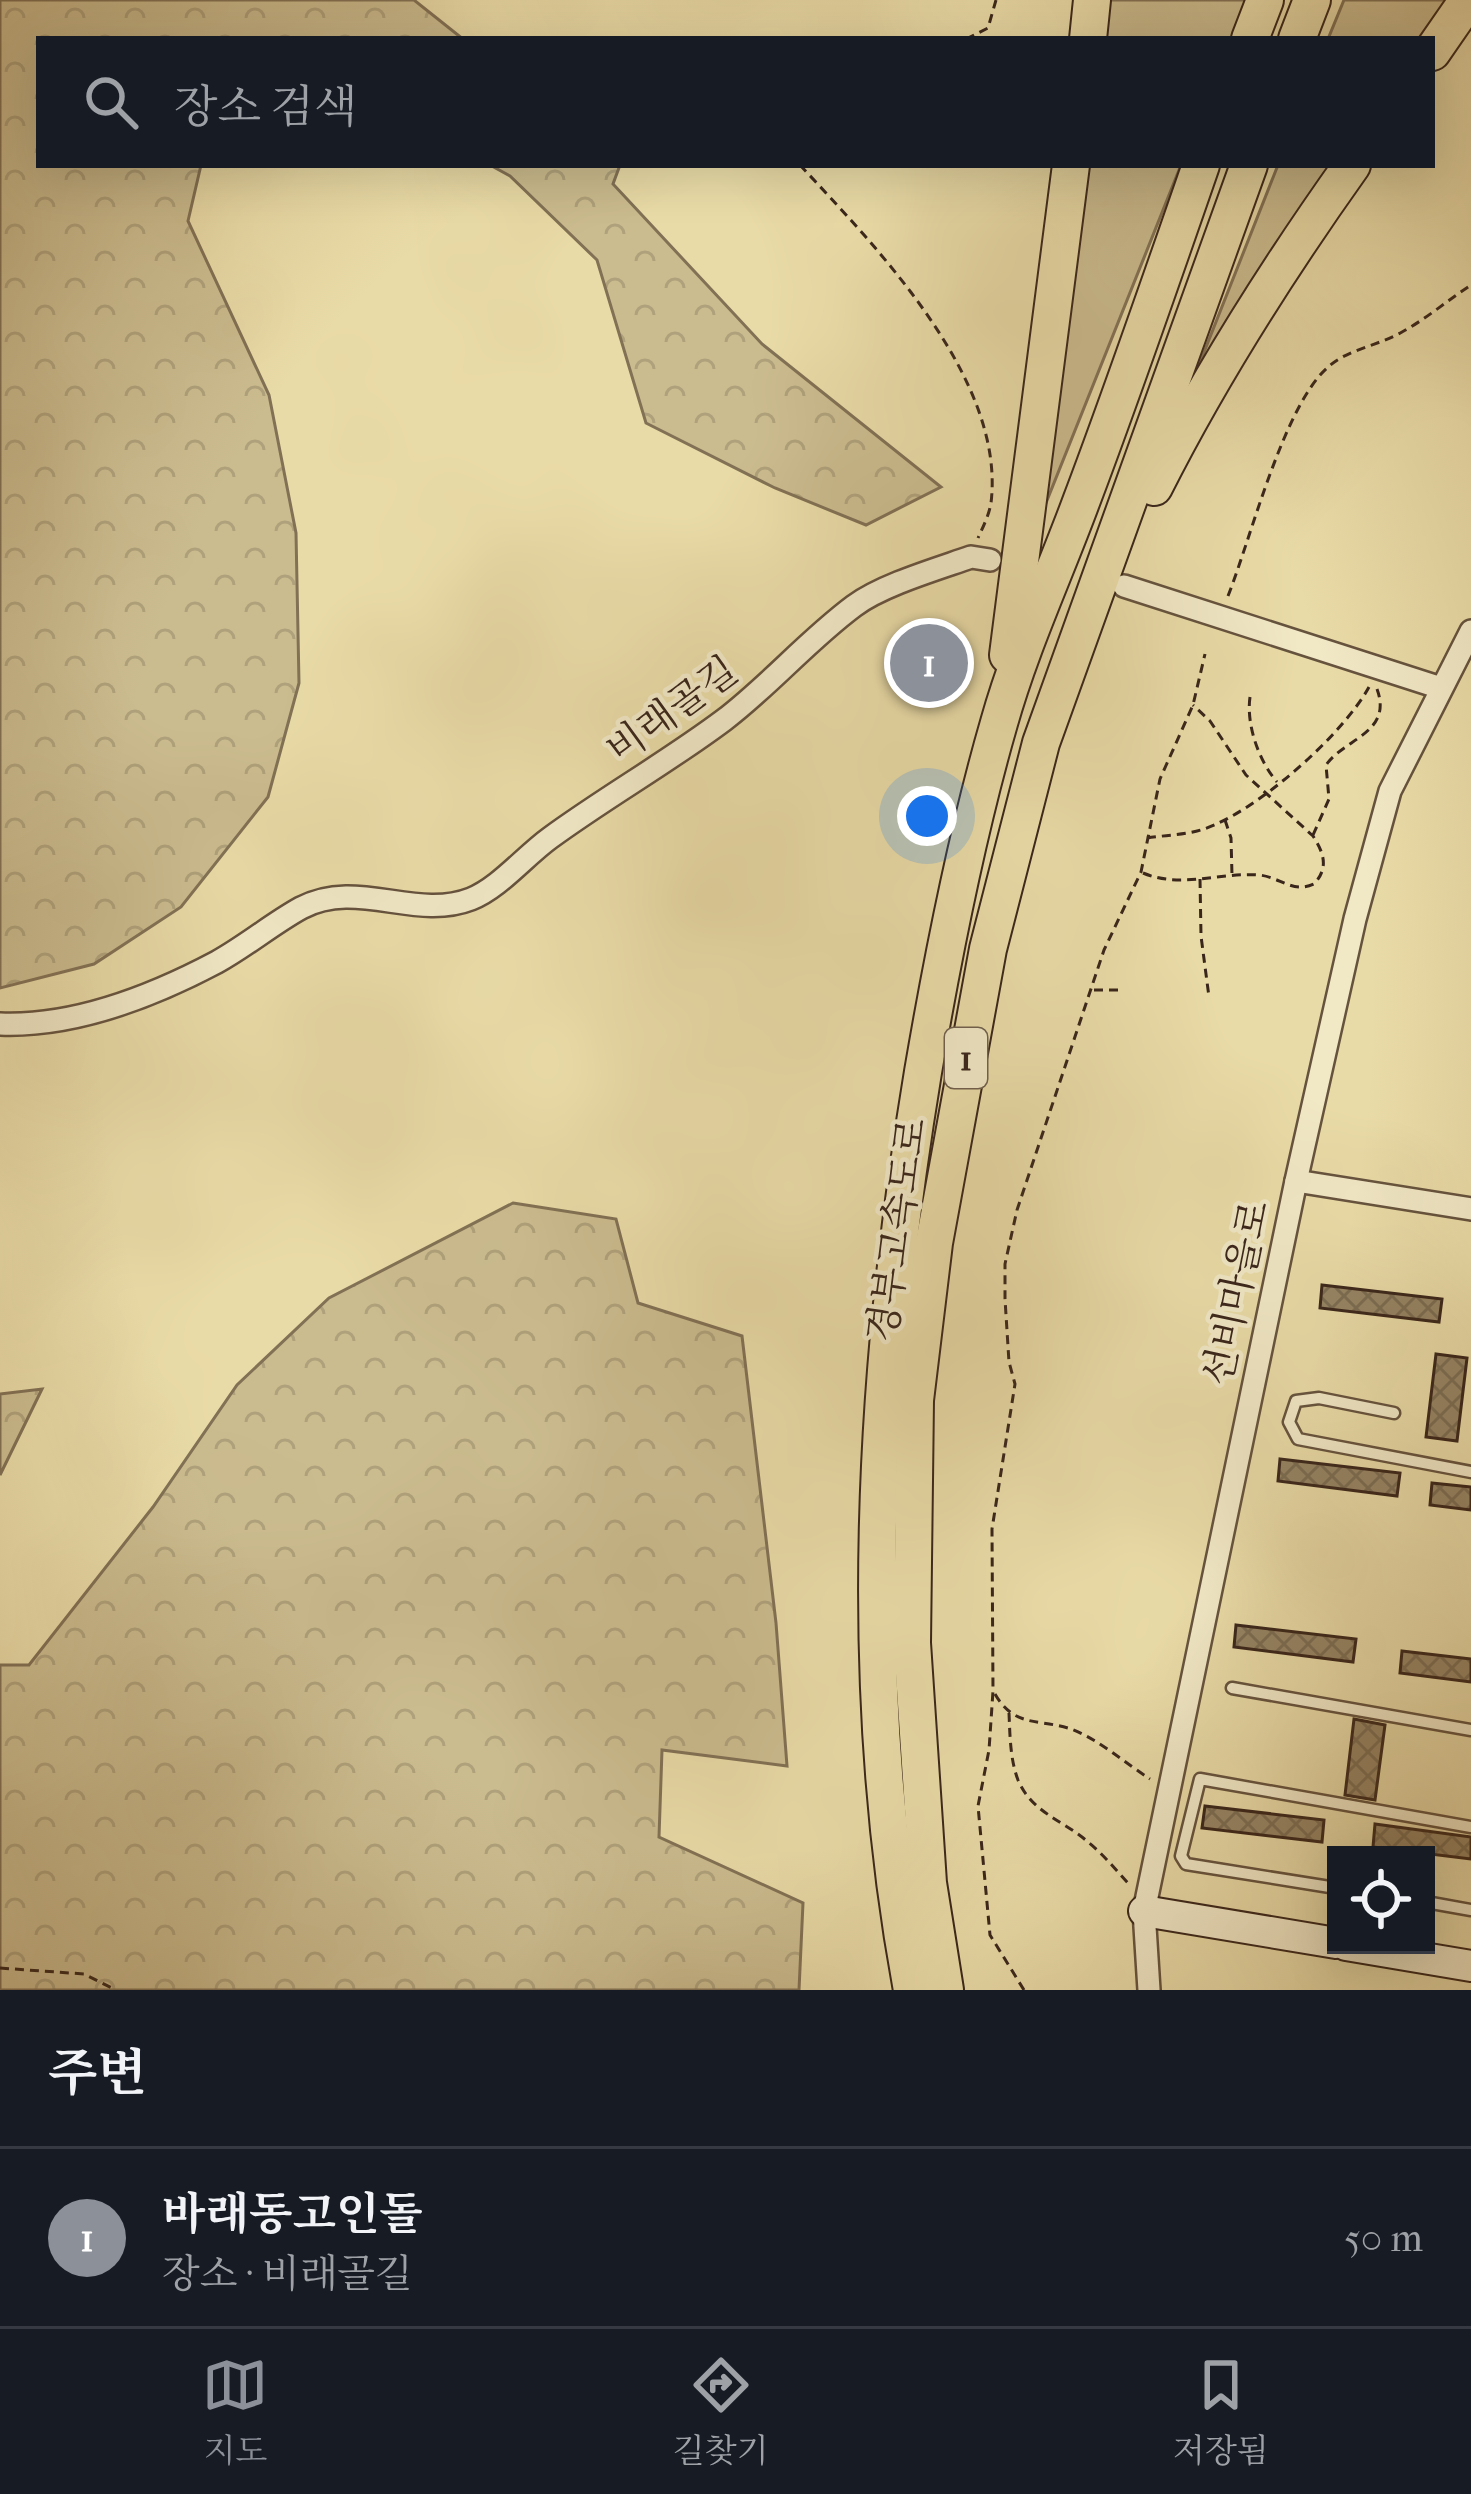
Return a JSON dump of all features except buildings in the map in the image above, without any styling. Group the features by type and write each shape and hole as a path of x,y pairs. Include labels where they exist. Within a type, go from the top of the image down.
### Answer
{"highway":[{"path":"1088,36 1093,0"},
{"path":"1251,36 1265,0"},
{"path":"1298,36 1312,0"},
{"path":"1435,48 1468,0"},
{"path":"1000,720 1071,168"},
{"name":"경부고속도로","path":"912,1990 895,1895 882,1758 878,1568 893,1274 944,950 1000,720 1200,168"},
{"name":"경부고속도로","path":"945,1990 928,1883 916,1732 911,1529 915,1400 934,1243 988,949 1041,743 1248,168"},
{"path":"1041,743 1111,572 1197,401 1253,309 1350,168"}],"main road":[{"path":"1142,1901 1327,1941"},
{"path":"1400,1954 1471,1966"}],"street":[{"name":"비래골길","path":"0,1024 44,1024 140,995 218,962 306,905 336,897 391,898 409,904 448,904 473,898 551,837 721,723 858,602 980,558"},
{"path":"1124,586 1441,688"},
{"name":"선비마을로","path":"1149,1990 1142,1901 1333,1006 1390,791 1471,631"},
{"path":"1296,1181 1471,1209"}],"lane":[{"path":"1394,1413 1319,1398 1296,1401 1289,1422 1298,1439 1471,1472"},
{"path":"1232,1688 1471,1730"},
{"path":"1327,1887 1186,1864 1181,1856 1200,1779 1471,1827"},
{"path":"1435,1904 1471,1910"}],"path":[{"path":"972,36 988,28 996,0"},
{"path":"803,168 881,256 940,336 974,395 991,454 991,507 980,558"},
{"path":"1220,617 1291,422 1311,387 1345,356 1401,333 1471,285"},
{"path":"1024,1990 990,1935 978,1806 989,1750 993,1691 992,1529 1016,1384 1008,1349 1005,1264 1034,1155 1120,911 1141,872 1160,779 1193,705 1205,654"},
{"path":"1145,838 1202,830 1258,797 1322,747 1371,683 1378,690 1380,713 1363,739 1329,760 1329,800 1312,836"},
{"path":"1250,697 1260,754 1278,783"},
{"path":"1141,872 1169,880 1264,875 1288,886 1309,888 1324,869 1321,848 1312,836 1246,775 1210,721 1193,705"},
{"path":"1225,819 1232,838 1232,877"},
{"path":"1200,879 1209,997"},
{"path":"1092,990 1120,991"},
{"path":"993,1691 1009,1714 1024,1722 1068,1728 1156,1783"},
{"path":"1009,1714 1013,1760 1030,1800 1049,1819 1092,1844 1142,1901"},
{"path":"0,1968 84,1974 116,1990"}],"green space":[{"path":"0,0 414,0 459,36 36,36 36,168 200,168 188,221 269,395 296,533 299,683 268,797 181,907 94,964 0,988"},
{"path":"1107,0 1247,0 1232,36 1102,36"},
{"path":"1344,0 1451,0 1425,36 1329,36"},
{"path":"495,168 619,168 613,184 762,344 941,487 866,525 775,488 646,423 597,260 510,176"},
{"path":"1083,168 1180,168 1040,518"},
{"path":"1277,168 1332,168 1197,370"},
{"path":"513,1203 616,1219 638,1303 742,1336 776,1623 787,1766 662,1750 659,1837 803,1903 799,1990 0,1990 0,1665 29,1665 153,1507 237,1385 329,1298"},
{"path":"42,1389 0,1475 0,1394"}],"place":[{"name":"바래동고인돌","path":"929,663"}]}
